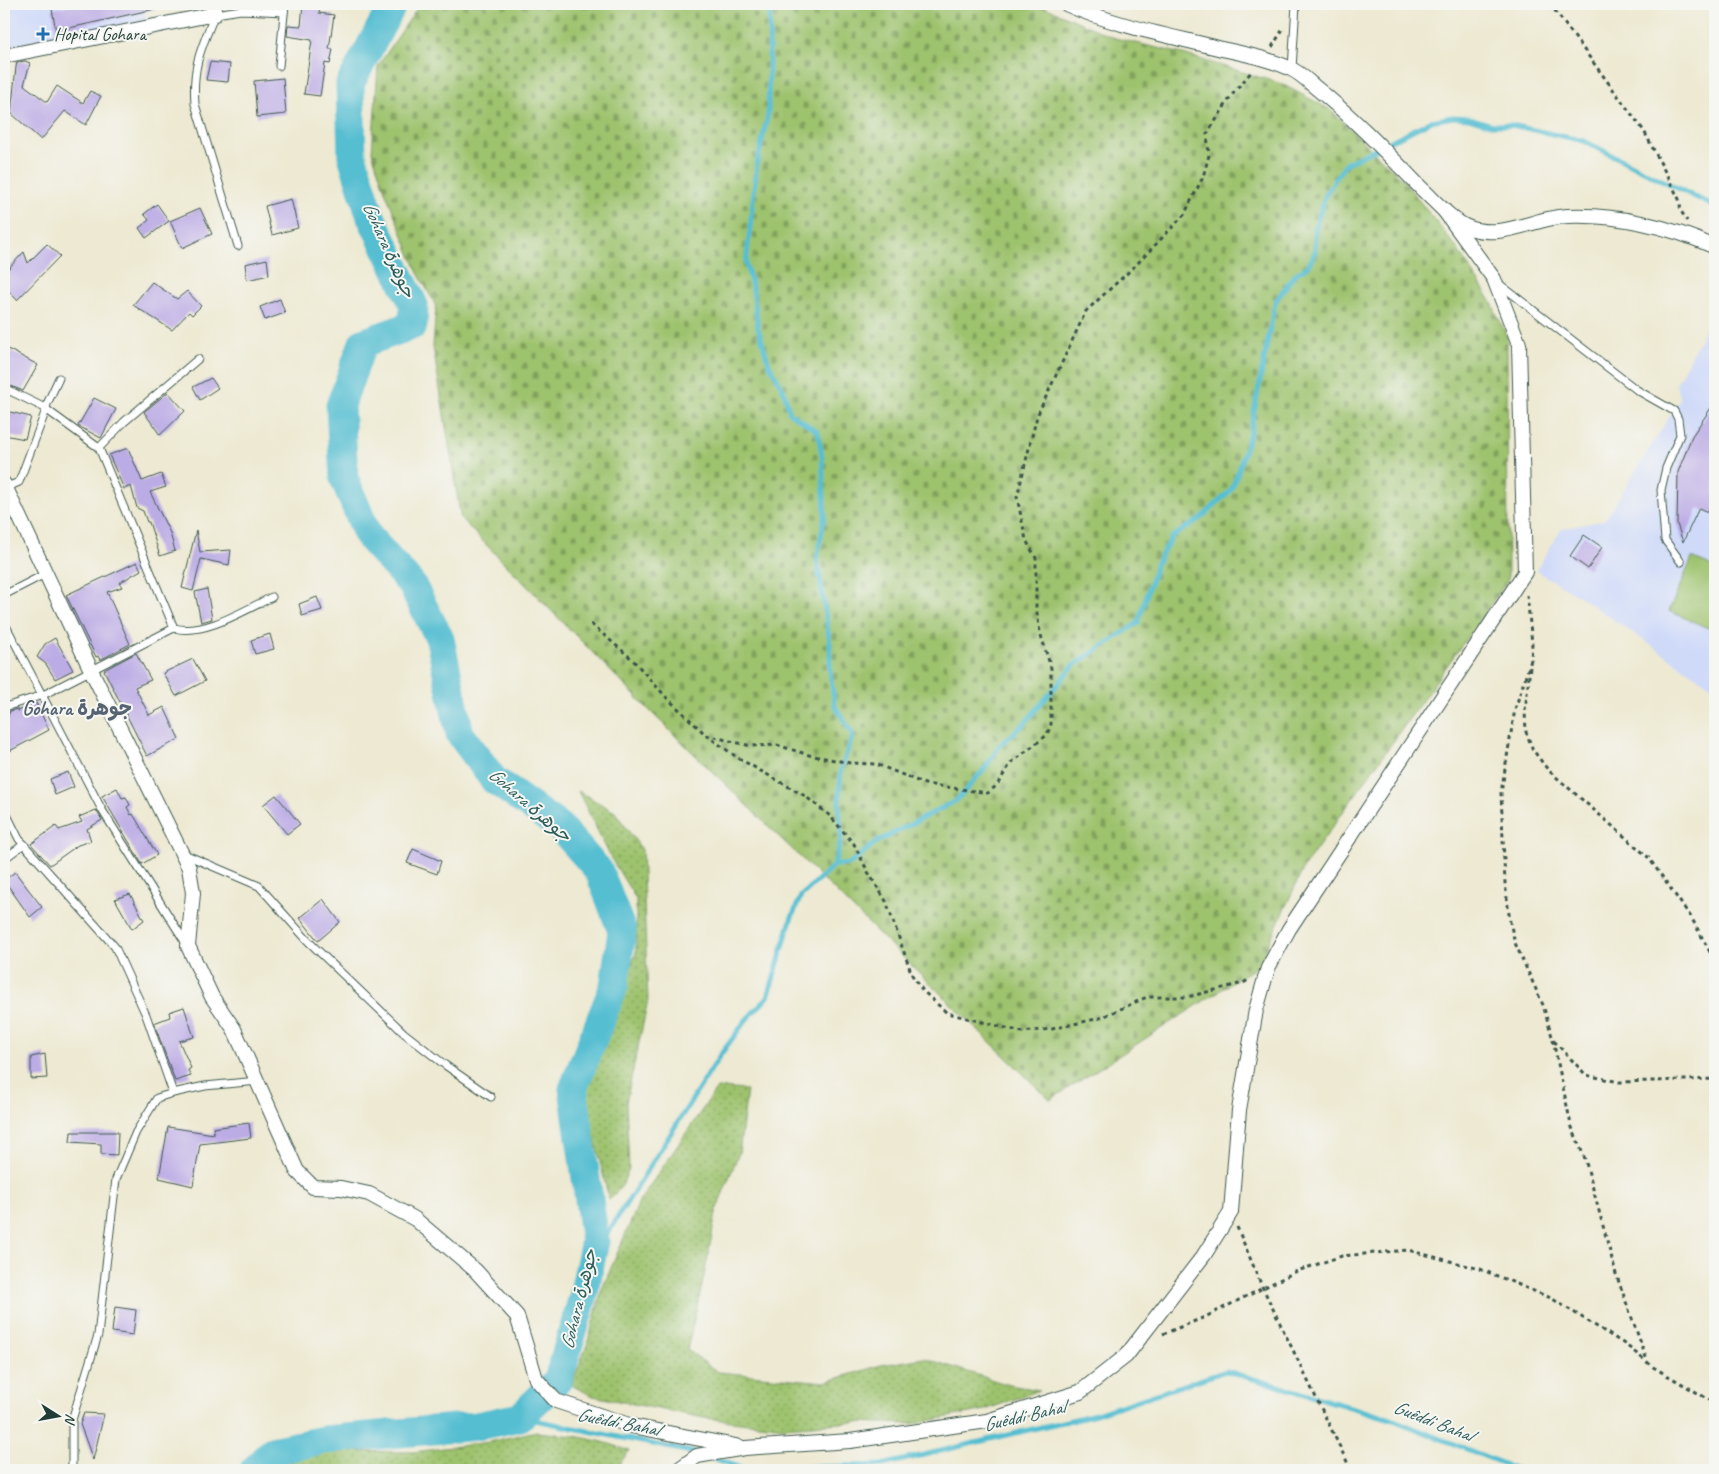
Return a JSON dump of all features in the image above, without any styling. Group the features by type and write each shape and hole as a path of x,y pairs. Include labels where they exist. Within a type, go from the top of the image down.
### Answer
{"street":[{"path":"1066,4 1120,22 1292,69 1341,107 1443,209 1465,226 1490,232 1527,227 1544,218 1569,216 1647,224 1697,238 1715,247"},
{"path":"4,56 214,9"},
{"path":"678,1470 697,1456 745,1448 850,1441 987,1422 1080,1392 1126,1356 1204,1255 1231,1212 1239,1110 1256,1010 1268,968 1289,929 1525,572 1519,344 1494,279 1443,209"},
{"path":"4,487 91,670 189,868 193,893 188,946 212,996 234,1029 297,1171 312,1187 341,1188 369,1194 415,1219 475,1270 516,1316 536,1379 556,1402 632,1426 745,1448"}],"lane":[{"path":"279,66 285,4"},
{"path":"1292,69 1296,4"},
{"path":"238,246 195,104 193,80 198,56 214,9 284,12"},
{"path":"1494,279 1637,390 1674,412 1678,419 1680,435 1666,468 1661,490 1665,540 1681,562"},
{"path":"99,448 124,422 198,359"},
{"path":"4,487 19,482 47,404 59,378"},
{"path":"4,388 46,410 99,448 174,628"},
{"path":"4,594 45,574"},
{"path":"4,712 5,707 43,695 174,628 181,630 222,622 272,597"},
{"path":"4,622 102,810 188,946"},
{"path":"4,809 24,844 115,947 146,1015 173,1093"},
{"path":"4,858 24,844"},
{"path":"181,853 259,886 308,941 404,1033 445,1065 491,1096"},
{"path":"72,1470 72,1420 98,1335 116,1179 136,1132 157,1098 205,1086 258,1081"}],"path":[{"path":"1550,4 1644,131 1679,199 1681,211 1697,238"},
{"path":"706,735 751,746 776,745 809,755 850,763 876,764 925,784 988,793 997,785 1011,763 1047,735 1051,724 1051,668 1040,632 1036,607 1036,558 1026,540 1017,497 1037,416 1086,311 1136,265 1184,214 1203,177 1209,155 1207,134 1232,95 1264,60 1287,21"},
{"path":"1525,572 1532,643 1525,711 1526,732 1533,750 1548,770 1648,858 1691,917 1710,952 1715,955"},
{"path":"591,624 632,659 666,697 706,735 738,758 805,796 830,816 854,844 886,901 912,975 923,991 947,1013 1022,1032 1052,1029 1100,1018 1147,997 1187,997 1244,984 1268,968"},
{"path":"1530,660 1514,709 1501,793 1505,883 1515,943 1537,988 1554,1040 1571,1125 1585,1159 1616,1274 1648,1363"},
{"path":"1554,1040 1586,1075 1619,1082 1715,1079"},
{"path":"1231,1212 1263,1288 1352,1470"},
{"path":"1156,1336 1205,1317 1297,1271 1342,1256 1408,1250 1480,1269 1551,1298 1626,1346 1648,1363 1715,1403"}],"shaded area":[{"name":"Hopital Gohara","path":"4,4 143,4 146,21 11,48"},
{"path":"1715,311 1715,689 1576,594 1536,571 1561,529 1605,520 1680,400 1676,384"}],"green space":[{"path":"420,4 1038,4 1115,38 1183,54 1282,84 1331,110 1402,179 1456,247 1491,301 1507,337 1508,580 1304,867 1258,966 1050,1100 653,714 461,519 433,347 436,306 418,273 385,191 372,152 378,66"},
{"path":"1692,558 1715,568 1715,631 1669,611"},
{"path":"578,791 615,812 642,850 648,1001 626,1102 629,1168 622,1186 609,1200 583,1089 636,953 636,899 612,860"},
{"path":"717,1088 747,1090 739,1153 717,1208 704,1277 687,1350 718,1372 825,1382 881,1365 924,1358 1009,1385 1040,1390 985,1410 911,1424 855,1422 784,1427 704,1418 593,1396 571,1385 587,1345 602,1289 640,1200"},
{"path":"532,1432 582,1437 629,1451 615,1470 273,1470 281,1463 336,1451 414,1452 489,1442"}],"building":[{"path":"79,4 158,4 159,8 56,31 52,9"},
{"path":"303,4 320,4 319,13 334,15 329,49 333,49 330,64 325,63 320,96 304,94 312,40 287,36 288,25 301,26"},
{"path":"25,61 30,63 24,85 47,102 57,86 83,103 90,91 101,96 86,125 65,111 41,140 11,113 17,62"},
{"path":"210,62 230,64 228,82 206,80"},
{"path":"283,78 286,114 257,117 254,81"},
{"path":"291,199 298,228 272,235 265,206"},
{"path":"157,204 169,221 146,238 139,228 149,220 144,214"},
{"path":"200,208 212,234 182,248 170,221"},
{"path":"47,244 60,256 17,300 4,286 4,273 24,252 28,263"},
{"path":"267,259 269,275 247,280 245,264"},
{"path":"152,282 177,299 187,291 201,306 192,315 189,312 172,330 133,305"},
{"path":"280,299 285,313 265,320 260,307"},
{"path":"4,347 38,365 23,391 4,383"},
{"path":"211,378 218,388 200,400 193,387"},
{"path":"168,392 185,411 160,435 144,412"},
{"path":"94,398 116,409 101,438 78,426"},
{"path":"1715,402 1715,516 1699,508 1683,542 1677,524 1678,472 1692,436"},
{"path":"6,411 31,417 25,439 4,435"},
{"path":"128,448 142,481 161,474 166,487 150,492 170,533 175,551 160,556 149,522 147,522 143,511 137,508 131,486 124,489 109,455"},
{"path":"196,530 200,552 231,550 229,565 201,559 193,591 182,588"},
{"path":"1584,535 1602,547 1588,569 1570,556"},
{"path":"137,562 141,570 119,583 122,587 107,592 130,644 100,660 98,656 96,657 66,595"},
{"path":"207,589 212,619 201,622 195,592"},
{"path":"317,597 322,610 302,616 299,604"},
{"path":"270,634 274,649 255,654 251,640"},
{"path":"55,638 73,670 55,679 46,664 37,657 45,644"},
{"path":"136,653 151,680 135,687 149,715 164,707 179,739 147,756 104,670"},
{"path":"193,659 205,681 176,696 163,673"},
{"path":"36,703 49,730 4,754 4,717 8,716 10,711 17,709 17,711"},
{"path":"68,772 74,787 55,795 50,779"},
{"path":"117,788 122,798 126,797 130,805 127,807 131,815 133,814 157,855 142,864 102,796"},
{"path":"276,795 300,824 287,834 263,805"},
{"path":"96,810 102,820 87,829 91,841 78,845 50,865 31,844 56,826 59,830 82,822 79,817"},
{"path":"413,849 441,861 437,874 407,863"},
{"path":"15,872 42,907 30,917 4,880"},
{"path":"130,894 144,920 132,929 115,899"},
{"path":"323,899 340,922 318,941 300,918"},
{"path":"184,1007 194,1037 179,1041 191,1068 188,1070 191,1076 175,1081 154,1023 170,1017 169,1012"},
{"path":"45,1054 47,1078 31,1079 31,1057"},
{"path":"249,1123 251,1138 200,1144 193,1186 159,1178 168,1127 214,1134 213,1128"},
{"path":"71,1132 118,1132 117,1155 101,1154 101,1144 70,1142"},
{"path":"115,1307 136,1310 133,1335 112,1332"},
{"path":"84,1413 104,1414 93,1460 80,1424"}],"waterway":[{"name":"Gohara جوهرة","path":"254,1470 272,1451 324,1440 477,1426 520,1417 558,1380 583,1297 595,1241 573,1089 614,986 622,931 599,871 560,827 494,780 460,734 440,639 412,585 368,536 344,478 340,406 363,343 413,325 414,305 371,217 352,156 350,84 393,4"},
{"path":"590,1261 721,1054 746,1020 768,997 791,919 801,896 834,865 841,839 839,800 841,770 853,735 835,706 830,672 830,644 817,559 825,514 822,457 818,432 790,413 783,389 769,364 758,328 753,290 746,264 757,163 768,114 770,4"},
{"path":"834,865 850,864 875,843 957,800 986,767 1000,745 1023,725 1074,665 1138,623 1157,562 1172,537 1200,519 1231,490 1250,433 1275,302 1294,275 1308,266 1315,252 1315,229 1325,196 1345,164 1431,121 1453,117 1469,118 1492,125 1511,125 1584,141 1715,207"},
{"name":"Guêddi Bahal","path":"713,1458 744,1469 882,1465 1096,1414 1226,1371 1391,1419 1519,1470"},
{"name":"Guêddi Bahal","path":"520,1417 696,1453"}],"place":[{"name":"Hopital Gohara","path":"43,34"}],"district":[{"name":"Gohara جوهرة","path":"77,708"}]}
